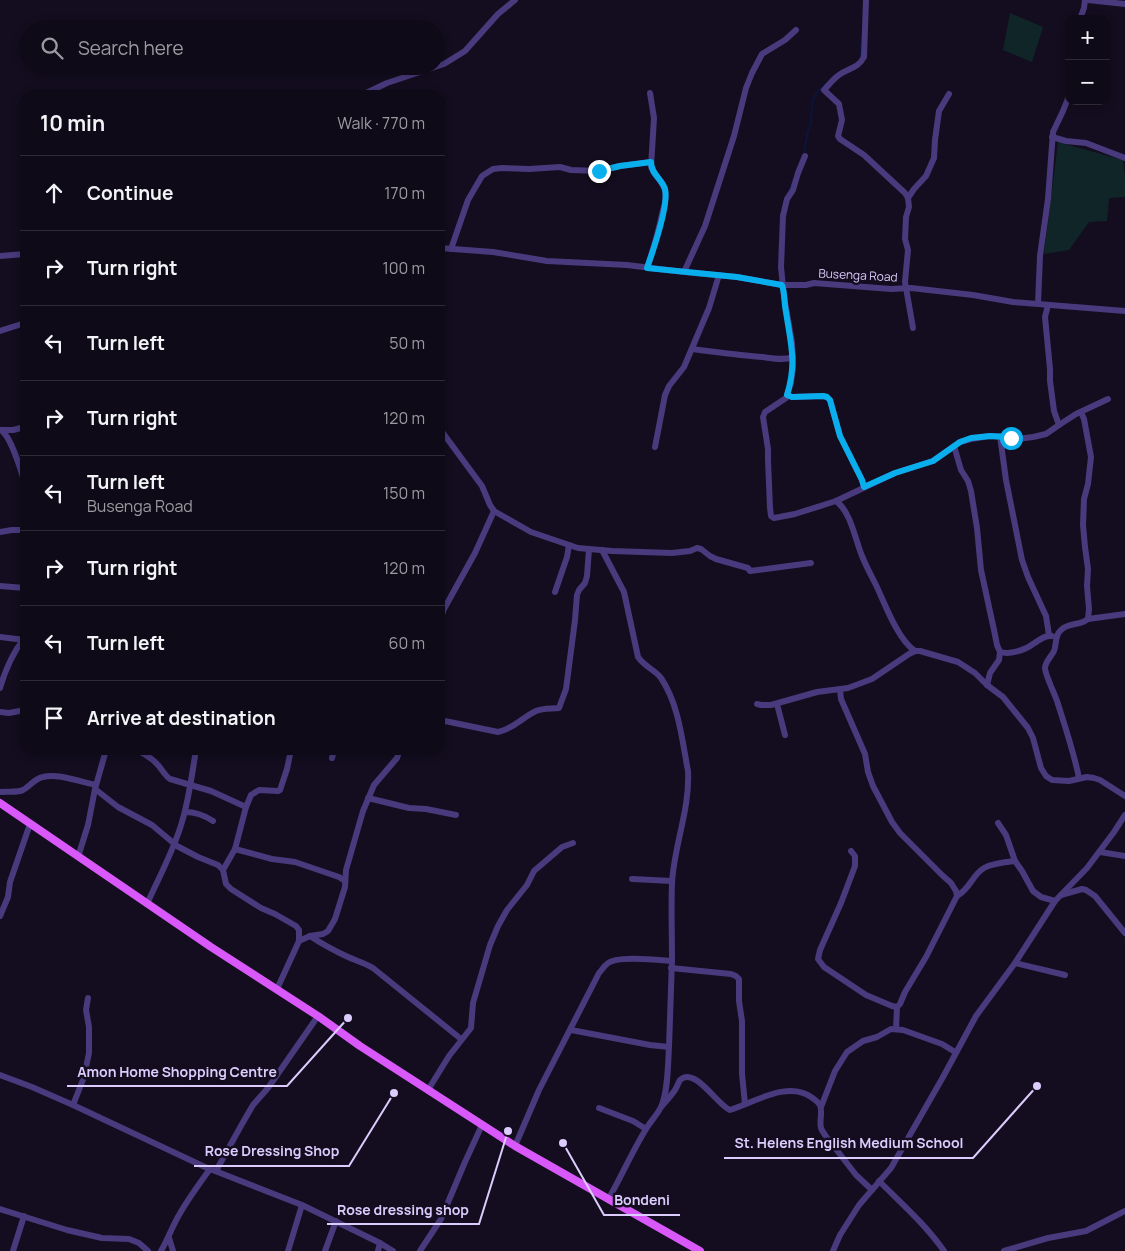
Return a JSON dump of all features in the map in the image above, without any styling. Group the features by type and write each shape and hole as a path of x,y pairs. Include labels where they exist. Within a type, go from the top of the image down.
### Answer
{"main road":[{"path":"0,803 211,947 482,1125 608,1200 700,1251"}],"street":[{"path":"445,63 465,50 498,14 515,0"},
{"path":"866,0 864,57 861,63 856,67 846,70 824,90 838,104 842,120 838,136 840,139 864,155 908,198 909,207 905,233 908,250 905,282 913,328"},
{"path":"1081,15 1087,0 1125,4"},
{"path":"684,272 705,226 752,73 762,54 796,30"},
{"path":"372,90 411,75"},
{"path":"647,268 658,235 666,192 663,184 653,171 651,162 654,118 650,93"},
{"path":"908,198 926,176 934,158 939,110 949,94"},
{"path":"1038,304 1040,256 1048,199 1052,137 1065,105"},
{"path":"1052,137 1066,142 1086,144 1125,158"},
{"path":"805,156 793,190 784,208 781,267 782,285 792,342 792,374 787,395 782,401 765,412 763,417 768,449 771,516 774,518 786,516 836,501 895,473 933,461 960,442 971,438 1000,436 1017,439 1046,434 1081,412 1108,399"},
{"path":"451,248 468,200 482,176 493,169 560,167 571,170 599,171 651,162"},
{"name":"Busenga Road","path":"445,248 494,252 547,261 627,265 719,275 782,285 814,283 907,289 973,295 1013,302 1125,311"},
{"path":"0,256 20,254"},
{"path":"655,447 665,395 669,386 684,367 709,308 719,275"},
{"path":"1048,305 1045,316 1050,381 1054,411 1059,425"},
{"path":"0,332 20,325"},
{"path":"692,349 766,358 787,359 793,357"},
{"path":"787,395 792,397 823,396 830,400 840,436 864,487"},
{"path":"1081,412 1091,457 1084,499 1085,547 1088,569 1088,619"},
{"path":"0,430 20,428"},
{"path":"0,430 4,432 14,451 20,469"},
{"path":"445,435 482,486 494,511 530,532 569,545 589,549 672,553 697,548 716,559 748,568 750,571 811,563"},
{"path":"1000,436 1006,480 1022,560 1035,596 1046,616 1049,635 1055,640"},
{"path":"954,446 960,470 968,481 971,491 981,570 995,639 1000,652 999,660 990,673 987,685"},
{"path":"836,501 845,510 863,558 894,622 909,647 915,651 958,662 975,673 1003,697 1028,728 1033,738 1041,768 1046,776 1052,780 1060,781 1094,778 1125,796"},
{"path":"445,607 472,560 494,511"},
{"path":"0,532 20,530"},
{"path":"555,592 567,557 569,545"},
{"path":"445,721 498,732 505,731 534,711 546,708 559,708 566,689 577,595 587,576 589,549"},
{"path":"602,550 624,592 636,654 644,665 660,678 676,708 688,771 688,795 675,856 672,881 672,968 669,1047 666,1088 662,1107"},
{"path":"0,586 20,588"},
{"path":"1079,778 1058,703 1045,670 1046,664 1054,651 1057,634 1065,626 1084,623 1088,619 1125,614"},
{"path":"1000,652 1011,652 1026,648 1049,635"},
{"path":"0,638 20,640"},
{"path":"0,688 16,648 20,644"},
{"path":"757,704 765,706 777,704 817,692 840,690 872,678 915,651"},
{"path":"840,690 841,699 865,754 868,772 879,799 892,822 900,833 942,875 952,882 957,896"},
{"path":"777,704 785,735"},
{"path":"0,712 20,711"},
{"path":"78,857 88,825 105,755"},
{"path":"146,755 159,766 168,778 211,791 246,807"},
{"path":"147,904 174,844 185,812 195,755"},
{"path":"223,870 235,849 251,794 258,790 280,790 290,755"},
{"path":"299,941 310,936 323,934 328,931 335,920 346,887 346,870 362,811 374,786 398,755"},
{"path":"0,792 19,791 37,779 49,776 70,779 96,787 118,807 152,826 174,844 218,865 223,870 226,884 231,889 261,908 296,926 298,930 299,941 277,989"},
{"path":"368,798 409,808 456,815"},
{"path":"185,812 194,812 213,821"},
{"path":"833,1251 840,1235 859,1205 891,1168 976,1016 1015,963 1055,901 1087,868 1125,815"},
{"path":"998,823 1006,835 1015,861 1033,891 1041,897 1055,901"},
{"path":"0,916 8,897 10,882 30,824"},
{"path":"428,1090 449,1056 471,1028 473,1003 490,945 507,910 527,885 534,871 562,847 573,843"},
{"path":"235,849 272,859 301,863 345,881"},
{"path":"851,851 855,856 855,866 818,959 824,967 866,995 897,1007"},
{"path":"1100,852 1125,856"},
{"path":"896,1029 897,1007 926,957 957,896 968,887 976,874 984,868 1015,861"},
{"path":"632,879 672,881"},
{"path":"1060,896 1086,890 1099,900 1125,933"},
{"path":"310,936 325,946 373,968 461,1039"},
{"path":"515,1146 539,1090 600,974 608,963 615,960 632,959 672,960"},
{"path":"1015,963 1065,975"},
{"path":"672,968 731,974 739,979 743,1038 742,1074 745,1104"},
{"path":"73,1104 84,1077 89,1053 89,1027 86,1010 88,998"},
{"path":"161,1251 187,1200 213,1170 254,1105 318,1016"},
{"path":"872,1190 856,1175 821,1128 821,1107 835,1072 847,1052 864,1041 877,1037 891,1029 896,1029 942,1044 956,1052"},
{"path":"571,1030 669,1047"},
{"path":"0,1075 32,1086 73,1104 213,1170 302,1205 393,1251"},
{"path":"608,1200 646,1129 680,1080 686,1077 691,1077 698,1081 730,1110 772,1094 789,1091 799,1091 809,1095 821,1107"},
{"path":"599,1108 633,1121 646,1129"},
{"path":"420,1251 441,1219 482,1125"},
{"path":"879,1182 924,1227 944,1251"},
{"path":"288,1251 302,1205"},
{"path":"0,1209 67,1230 102,1238 129,1239 139,1243 148,1251"},
{"path":"1004,1251 1048,1238 1086,1231 1125,1211"},
{"path":"13,1251 24,1216"},
{"path":"325,1251 336,1221"},
{"path":"169,1238 173,1251"},
{"path":"378,1251 380,1243"}],"green space":[{"path":"1010,13 1043,27 1032,62 1003,50"},
{"path":"1058,142 1123,160 1125,197 1109,198 1107,221 1089,222 1069,250 1044,254"}],"waterway":[{"path":"860,60 862,37"},
{"path":"804,153 811,123 812,103 816,94 826,83"},
{"path":"789,190 793,180"}],"place":[{"name":"Amon Home Shopping Centre","path":"348,1018"},
{"name":"St. Helens English Medium School","path":"1037,1086"},
{"name":"Rose Dressing Shop","path":"394,1093"},
{"name":"Rose dressing shop","path":"508,1131"},
{"name":"Bondeni","path":"563,1143"}],"route":[{"path":"599,171 651,162 653,171 663,184 666,192 665,200 658,235 647,268 737,277 782,285 792,342 793,366 787,395 792,397 823,396 830,400 840,436 864,487 895,473 933,461 960,442 971,438 990,436 1011,438"}]}
